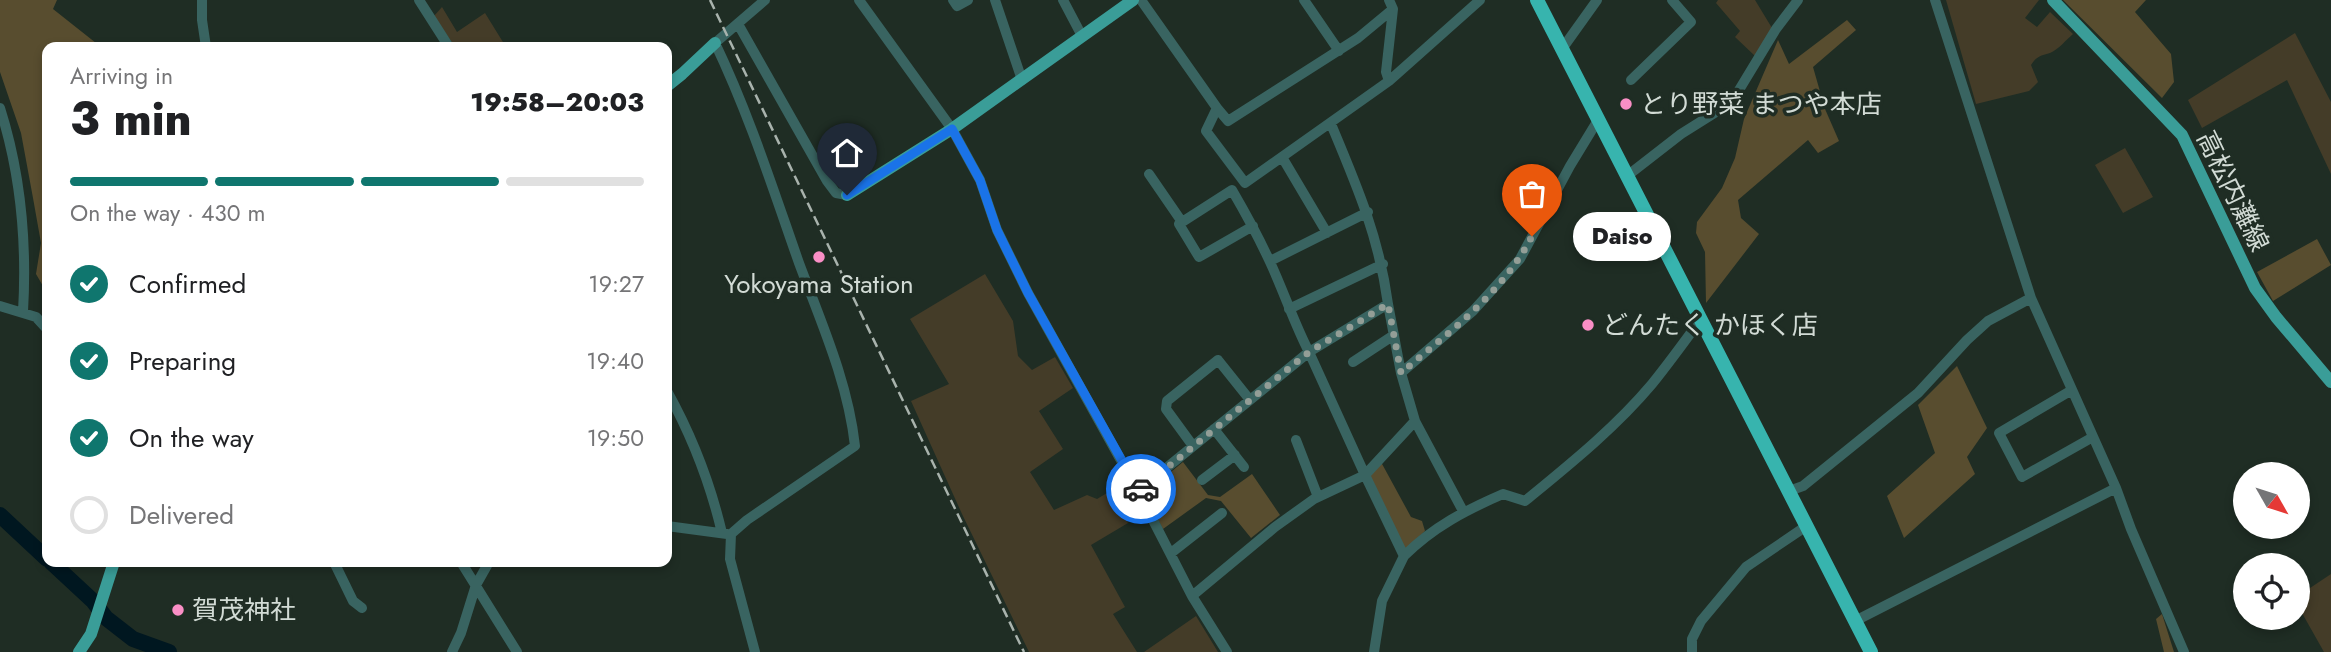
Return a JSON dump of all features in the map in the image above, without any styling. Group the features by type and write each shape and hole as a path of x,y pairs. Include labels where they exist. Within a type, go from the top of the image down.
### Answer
{"highway":[{"path":"1536,0 1871,652"}],"main road":[{"path":"847,195 952,129 1133,0"},
{"name":"高松内灘線","path":"2053,0 2182,135 2255,288 2331,382"},
{"path":"672,82 715,43"},
{"path":"79,652 91,634 112,567"}],"street":[{"path":"202,0 205,42"},
{"path":"419,0 446,42"},
{"path":"672,527 726,533 855,446 852,416 825,330 754,133 715,43 765,0"},
{"path":"859,0 952,129 980,180 997,230 1028,293 1139,491 1192,596 1227,652"},
{"path":"953,0 957,6 968,0"},
{"path":"995,0 1021,79"},
{"path":"1063,0 1082,36"},
{"path":"1141,0 1228,121 1339,51 1391,4"},
{"path":"1304,0 1339,51"},
{"path":"1252,226 1199,257 1179,224 1245,183 1389,81 1480,0"},
{"path":"1562,49 1597,0"},
{"path":"1631,80 1691,22 1672,0"},
{"path":"1627,176 1681,134 1724,107 1736,95 1776,29 1798,0"},
{"path":"1935,0 2031,298 2116,488 2184,652"},
{"path":"1389,81 1386,72 1391,4"},
{"path":"738,24 827,181 836,193 847,195"},
{"path":"0,108 16,167 21,206 25,255 19,311"},
{"path":"1217,108 1206,131 1245,183"},
{"path":"1401,373 1473,312 1520,259 1598,120"},
{"path":"1331,124 1368,212 1383,264 1401,373 1415,421 1463,511"},
{"path":"1282,157 1327,233"},
{"path":"1149,174 1182,222"},
{"path":"1233,190 1270,261 1289,309 1404,556"},
{"path":"1270,261 1368,212"},
{"path":"1289,309 1383,264"},
{"path":"1788,491 1803,486 1918,393 1988,321 2031,298"},
{"path":"1139,491 1309,352 1388,304"},
{"path":"0,306 36,317 42,324"},
{"path":"1374,652 1382,601 1404,556 1421,539 1463,511 1503,494 1525,501 1589,448 1629,408 1652,383 1701,319"},
{"path":"1353,362 1394,335"},
{"path":"1193,446 1166,409 1167,401 1218,360 1250,400"},
{"path":"2072,390 1999,433 2022,477 2093,437"},
{"path":"672,401 699,455 726,533 730,559 755,652"},
{"path":"1192,596 1275,527 1318,497 1365,475 1415,421"},
{"path":"1214,429 1244,467"},
{"path":"1296,440 1318,497"},
{"path":"1202,480 1235,454"},
{"path":"1855,621 2116,488"},
{"path":"1171,553 1223,513"},
{"path":"1692,652 1692,639 1701,621 1746,567 1805,527"},
{"path":"336,567 353,601 362,608"},
{"path":"464,567 517,652"},
{"path":"452,652 476,585 488,567"}],"shaded area":[{"path":"0,0 57,0 53,9 95,42 42,42 42,284 36,274 41,243 21,133 0,72"},
{"path":"1718,0 1755,0 1772,28 1755,56 1735,37 1740,31 1716,3"},
{"path":"1946,0 2039,0 2025,18 2037,27 2050,12 2073,34 2056,50 2033,62 2031,65 2038,82 2029,91 1976,104"},
{"path":"2063,0 2146,0 2135,12 2171,54 2174,82 2162,98"},
{"path":"442,7 457,32 485,13 503,42 452,42 434,16"},
{"path":"1847,20 1856,30 1813,67 1825,109 1839,141 1818,153 1808,140 1738,200 1741,218 1759,234 1706,303 1705,252 1696,233 1697,222 1722,188 1735,158 1744,119 1778,40 1789,64"},
{"path":"2295,33 2331,102 2331,174 2287,80 2202,128 2188,100"},
{"path":"2125,148 2153,197 2123,213 2095,165"},
{"path":"2317,239 2331,265 2273,301 2257,272"},
{"path":"985,274 1013,321 1018,356 1032,370 1055,357 1073,388 1039,411 1063,449 1030,472 1054,510 1087,495 1097,499 1127,481 1133,490 1116,502 1128,523 1091,545 1125,607 1113,614 1137,652 1029,652 911,401 949,384 910,319"},
{"path":"1957,366 1987,428 1967,457 1975,474 1904,538 1887,496 1935,453 1918,405"},
{"path":"1183,462 1208,495 1220,497 1252,474 1280,515 1251,538 1221,501 1206,498 1163,529 1144,494"},
{"path":"1381,462 1411,517 1422,521 1425,531 1405,550 1368,477"},
{"path":"2331,574 2331,652 2324,652 2310,627 2310,588"},
{"path":"2162,614 2174,652 2164,652 2156,619"},
{"path":"1196,616 1218,652 1144,652"}],"waterway":[{"path":"0,515 42,554"},
{"path":"56,567 93,601 106,618 133,639 169,652"}],"railway":[{"path":"710,0 1024,652"}],"way so far":[{"path":"1141,489 1309,352 1388,304 1401,373 1473,312 1520,259 1532,236"}],"place":[{"name":"とり野菜 まつや本店","path":"1626,104"},
{"name":"Daiso","path":"1532,236"},
{"name":"Yokoyama Station","path":"819,257"},
{"name":"どんたく かほく店","path":"1588,325"},
{"name":"賀茂神社","path":"178,610"}],"route":[{"path":"847,195 952,129 980,180 997,230 1028,293 1139,491 1141,489"}]}
